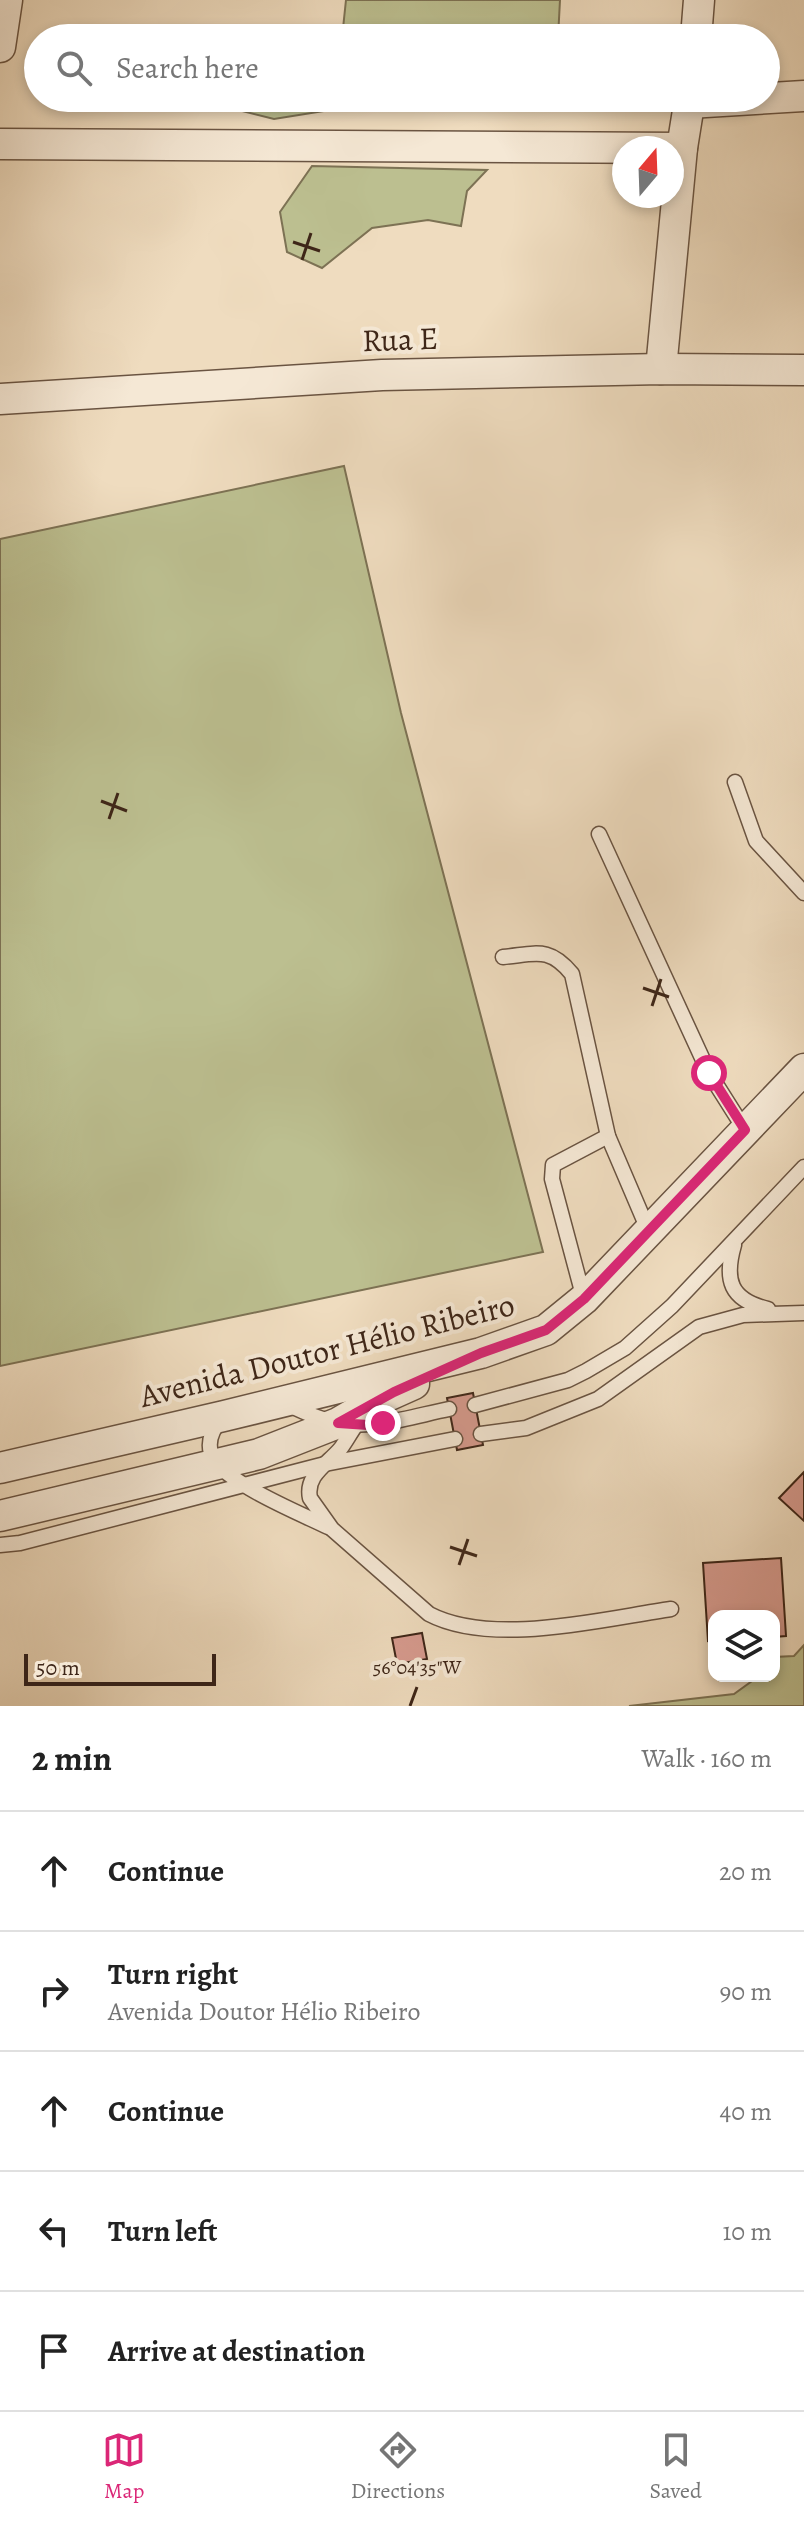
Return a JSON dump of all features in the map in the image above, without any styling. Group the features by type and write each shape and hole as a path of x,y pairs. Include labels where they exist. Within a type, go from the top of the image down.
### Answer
{"street":[{"path":"0,47 7,0"},
{"path":"697,24 699,0"},
{"path":"780,97 804,96"},
{"path":"684,136 687,112"},
{"path":"0,144 612,148"},
{"path":"661,369 676,208"},
{"name":"Rua E","path":"0,399 382,375 661,369 804,370"},
{"name":"Avenida Doutor Hélio Ribeiro","path":"0,1468 481,1353 546,1330 584,1299 804,1069"},
{"path":"0,1516 220,1465 347,1424 394,1392 481,1353"}],"lane":[{"path":"735,782 756,841 804,893"},
{"path":"599,834 709,1073 745,1130"},
{"path":"503,957 549,953 572,974 608,1136 649,1232"},
{"path":"584,1299 552,1179 553,1165 608,1136"},
{"path":"475,1405 568,1380 607,1359 652,1325 804,1167"},
{"path":"735,1241 728,1272 739,1295 755,1306 800,1314"},
{"path":"481,1434 526,1428 598,1399 699,1327 743,1315 800,1314"},
{"path":"281,1402 347,1424 383,1423 449,1409"},
{"path":"224,1416 214,1429 210,1444 210,1452 220,1465 244,1486 332,1529"},
{"path":"347,1424 341,1448 311,1482 308,1493 315,1508 332,1529 429,1614 447,1623 478,1629 511,1629 671,1609"},
{"path":"0,1545 20,1543 325,1464 455,1439"}],"green space":[{"path":"346,0 560,0 559,24 343,24"},
{"path":"246,112 318,112 274,119"},
{"path":"312,166 487,170 467,191 461,226 428,220 372,228 322,268 287,252 280,212"},
{"path":"344,466 401,713 543,1252 0,1366 0,539"},
{"path":"804,1645 804,1706 629,1706 734,1694 751,1682 780,1682 780,1657 794,1656"}],"building":[{"path":"473,1393 483,1445 457,1450 447,1398"},
{"path":"804,1472 804,1521 779,1498"},
{"path":"781,1558 786,1636 780,1636 780,1610 708,1610 708,1641 703,1563"},
{"path":"422,1633 427,1659 397,1664 392,1638"}],"route":[{"path":"383,1423 338,1423 394,1392 481,1353 531,1337 568,1315 745,1130 709,1073"}]}
